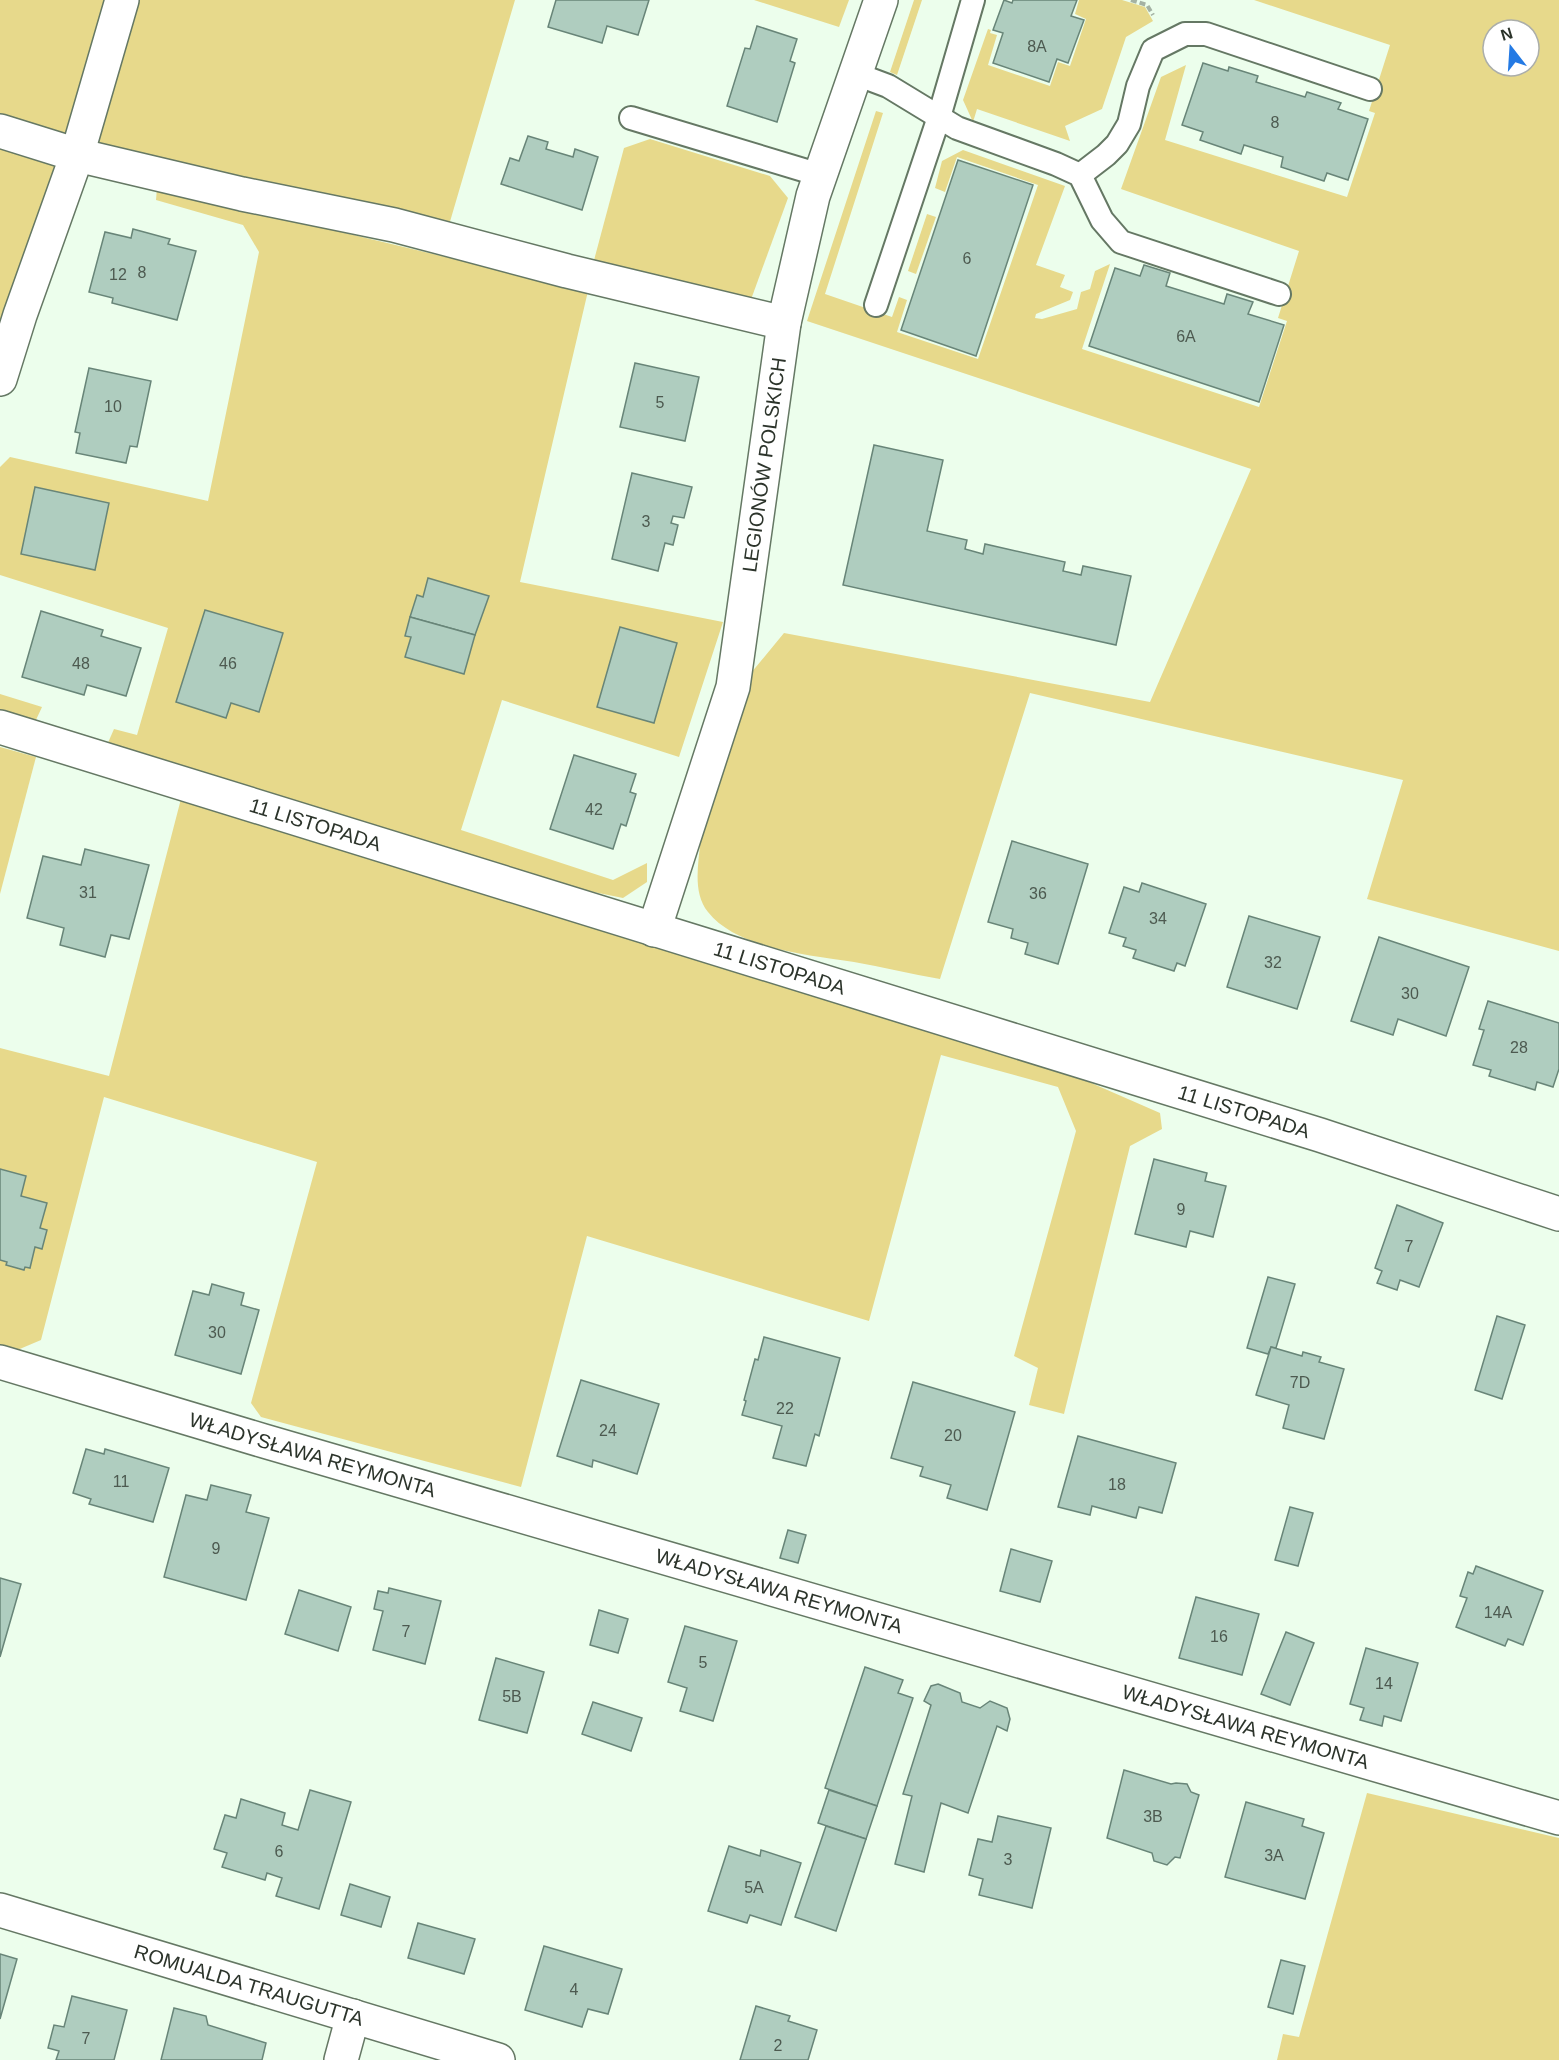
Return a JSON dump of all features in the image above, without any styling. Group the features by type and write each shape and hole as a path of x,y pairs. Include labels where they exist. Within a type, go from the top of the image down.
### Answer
{"street":[{"path":"0,380 20,315 77,155 122,0"},
{"name":"LEGIONÓW POLSKICH","path":"654,930 733,687 784,322 813,196 881,0"},
{"path":"0,130 77,155 242,194 394,225 567,271 784,322"},
{"name":"11 LISTOPADA","path":"0,728 1320,1135 1559,1214"},
{"name":"WŁADYSŁAWA REYMONTA","path":"0,1362 1559,1818"},
{"name":"ROMUALDA TRAUGUTTA","path":"0,1910 498,2060"},
{"path":"341,2060 352,2016"}],"lane":[{"path":"876,305 939,117 973,0"},
{"path":"1080,175 1106,156 1117,144 1129,124 1138,86 1153,50 1185,34 1206,34 1371,89"},
{"path":"856,74 888,86 957,128 1080,175 1102,220 1121,242 1279,294"},
{"path":"631,118 820,175"}],"shaded area":[{"path":"0,0 515,0 449,225 200,173 68,174 0,327"},
{"path":"754,0 849,0 839,27"},
{"path":"914,0 922,0 897,75 890,72"},
{"path":"1079,0 1122,0 1145,7 1153,21 1126,37 1102,109 1065,126 1070,141 977,109 973,122 963,100 988,29 991,30 990,33 997,35 988,65 1050,86 1058,62 1070,66 1086,19 1075,14"},
{"path":"1254,0 1559,0 1559,951 1367,899 1403,780 1030,693 940,979 775,948 737,934 721,924 708,912 700,897 698,862 700,845 751,673 784,633 1150,702 1251,469 807,321 876,111 883,113 825,294 892,317 899,297 907,300 897,332 978,359 1038,185 957,157 945,192 935,188 942,161 963,150 1065,186 1036,265 1065,275 1060,287 1073,292 1070,300 1036,314 1035,318 1042,319 1077,309 1081,292 1090,289 1095,271 1110,264 1082,349 1259,407 1287,321 1278,318 1299,251 1121,189 1161,77 1186,65 1165,140 1347,197 1375,113 1369,111 1390,45"},
{"path":"650,139 770,176 788,198 749,305 593,264 624,148"},
{"path":"157,188 588,291 520,582 723,622 679,757 502,700 461,830 613,880 647,863 647,882 623,898 574,888 321,808 107,745 114,729 137,735 168,628 0,575 0,467 10,457 208,501 259,252 243,225 156,200"},
{"path":"927,214 936,217 916,274 908,271"},
{"path":"0,694 42,707 35,722 0,711"},
{"path":"0,747 36,757 0,894"},
{"path":"182,795 1089,1082 1160,1113 1162,1129 1130,1146 1064,1414 1029,1405 1038,1368 1014,1356 1076,1131 1058,1087 941,1055 869,1321 587,1236 521,1487 261,1417 251,1403 317,1162 104,1097 41,1340 15,1351 0,1347 0,1048 109,1076"},
{"path":"1367,1793 1559,1838 1559,2060 1277,2060 1283,2034 1299,2037"}],"building":[{"path":"556,0 649,0 638,35 607,26 602,43 548,27"},
{"path":"1004,0 1012,3 1013,0 1077,0 1071,16 1084,20 1068,63 1057,59 1049,82 993,63 1003,33 993,30"},
{"path":"757,26 797,39 790,61 795,63 777,122 727,106 745,48 750,49"},
{"path":"1203,63 1228,71 1229,67 1258,76 1256,82 1305,97 1307,92 1341,103 1338,109 1368,119 1348,180 1327,173 1324,181 1281,167 1283,157 1244,145 1241,154 1200,140 1203,132 1182,125"},
{"path":"528,136 548,142 546,149 573,157 575,149 598,157 582,210 501,184 510,158 519,161"},
{"path":"958,160 1033,185 976,356 901,330"},
{"path":"133,229 170,239 168,244 196,251 177,320 112,303 113,298 89,292 105,232 131,238"},
{"path":"1144,265 1170,273 1166,286 1224,304 1227,294 1253,302 1248,314 1284,325 1259,402 1089,346 1115,268 1140,276"},
{"path":"635,363 699,377 685,441 620,427"},
{"path":"89,368 151,381 137,447 130,446 126,463 76,453 80,433 75,432"},
{"path":"874,445 943,460 927,531 967,540 965,549 983,554 985,544 1065,562 1063,571 1081,575 1083,566 1131,576 1116,645 843,585"},
{"path":"632,473 692,487 684,518 673,516 671,523 678,525 673,545 665,543 658,571 612,559"},
{"path":"35,487 109,503 95,570 21,554"},
{"path":"428,578 489,596 475,635 410,617 417,595 423,597"},
{"path":"205,610 283,633 259,712 231,703 226,718 176,702"},
{"path":"41,611 103,630 101,636 141,648 126,696 87,685 84,695 22,677"},
{"path":"410,617 475,635 464,674 405,657 411,637 405,636"},
{"path":"620,627 677,643 654,723 597,707"},
{"path":"574,755 636,774 630,792 636,794 626,826 621,824 613,849 550,829"},
{"path":"1012,841 1088,864 1058,964 1025,954 1028,943 1011,938 1013,929 988,922"},
{"path":"85,849 149,865 129,939 111,935 105,957 60,945 64,928 27,918 43,856 81,865"},
{"path":"1142,883 1206,904 1185,966 1177,963 1174,971 1133,958 1136,950 1123,946 1126,938 1109,933 1124,887 1139,892"},
{"path":"1249,916 1320,937 1297,1009 1227,987"},
{"path":"1379,937 1469,967 1446,1036 1398,1019 1393,1035 1351,1021"},
{"path":"1488,1001 1559,1023 1559,1069 1553,1087 1537,1082 1535,1090 1489,1076 1491,1070 1473,1065 1484,1030 1479,1029"},
{"path":"1154,1159 1207,1173 1205,1181 1226,1186 1213,1237 1190,1231 1186,1247 1135,1234"},
{"path":"0,1169 26,1176 21,1196 47,1203 40,1228 47,1230 42,1249 35,1247 30,1268 25,1267 24,1270 6,1265 7,1262 0,1260"},
{"path":"1397,1205 1443,1223 1419,1287 1400,1280 1397,1290 1377,1283 1382,1271 1375,1268"},
{"path":"1268,1277 1295,1284 1276,1348 1271,1347 1268,1354 1247,1348"},
{"path":"212,1284 244,1293 241,1305 259,1310 241,1374 175,1355 193,1291 209,1295"},
{"path":"1497,1316 1525,1325 1502,1399 1475,1390"},
{"path":"764,1337 840,1358 819,1436 815,1434 806,1466 773,1458 782,1426 742,1415 755,1359 758,1360"},
{"path":"1271,1347 1302,1356 1303,1352 1321,1357 1319,1362 1344,1369 1324,1439 1283,1428 1289,1405 1256,1395"},
{"path":"581,1380 659,1404 637,1474 593,1460 592,1467 557,1456"},
{"path":"913,1382 1015,1412 987,1510 947,1498 951,1485 920,1476 923,1467 891,1458"},
{"path":"1078,1436 1176,1463 1162,1513 1139,1507 1136,1518 1092,1506 1090,1515 1058,1507"},
{"path":"86,1449 104,1454 105,1449 169,1468 153,1522 89,1504 91,1499 73,1493"},
{"path":"211,1485 251,1495 246,1512 269,1518 246,1600 164,1577 186,1495 207,1500"},
{"path":"1290,1507 1313,1513 1298,1566 1275,1560"},
{"path":"788,1530 806,1535 798,1563 780,1558"},
{"path":"1011,1549 1052,1561 1040,1602 1000,1591"},
{"path":"1476,1566 1543,1591 1523,1645 1508,1639 1505,1646 1456,1627 1467,1598 1460,1596 1468,1572 1473,1574"},
{"path":"0,1578 21,1584 0,1657"},
{"path":"389,1588 441,1601 425,1664 373,1650 383,1611 374,1609 378,1591 388,1593"},
{"path":"299,1590 351,1607 338,1651 285,1634"},
{"path":"1196,1597 1259,1614 1242,1675 1179,1658"},
{"path":"599,1610 628,1619 618,1653 590,1645"},
{"path":"685,1626 737,1641 713,1721 680,1711 687,1688 668,1682"},
{"path":"1286,1632 1314,1643 1290,1705 1261,1694"},
{"path":"1366,1648 1418,1663 1401,1721 1384,1716 1382,1726 1360,1720 1364,1708 1350,1704"},
{"path":"496,1658 544,1672 527,1733 479,1720"},
{"path":"865,1667 903,1680 898,1693 913,1698 877,1806 825,1788"},
{"path":"938,1684 960,1693 962,1702 980,1708 990,1701 1007,1708 1010,1719 1007,1731 997,1726 968,1813 941,1803 924,1872 895,1864 912,1796 903,1794 931,1705 924,1701 931,1686"},
{"path":"593,1702 642,1718 631,1751 582,1734"},
{"path":"1124,1770 1171,1784 1187,1784 1191,1792 1199,1795 1180,1858 1175,1857 1167,1865 1154,1861 1152,1853 1107,1838"},
{"path":"310,1790 351,1802 319,1909 276,1896 282,1878 267,1873 265,1880 222,1867 227,1853 214,1849 225,1815 236,1818 241,1799 285,1813 282,1825 298,1830"},
{"path":"829,1790 877,1806 866,1839 818,1823"},
{"path":"1246,1802 1304,1819 1302,1826 1324,1833 1305,1899 1225,1877"},
{"path":"998,1816 1051,1828 1032,1908 979,1895 983,1879 969,1875 978,1839 992,1842"},
{"path":"826,1826 866,1839 836,1931 795,1917"},
{"path":"729,1846 760,1856 761,1850 801,1863 781,1925 750,1915 747,1923 708,1911"},
{"path":"350,1884 390,1897 381,1927 341,1915"},
{"path":"418,1923 475,1939 464,1974 408,1958"},
{"path":"544,1946 622,1969 608,2014 588,2009 582,2027 525,2010"},
{"path":"0,1954 17,1959 0,2019"},
{"path":"1281,1960 1305,1966 1293,2014 1268,2007"},
{"path":"72,1996 127,2010 114,2060 56,2060 59,2051 48,2048 54,2025 64,2027"},
{"path":"756,2006 790,2016 788,2021 817,2030 808,2060 740,2060"},
{"path":"174,2008 206,2016 208,2025 266,2043 262,2060 161,2060"}]}
